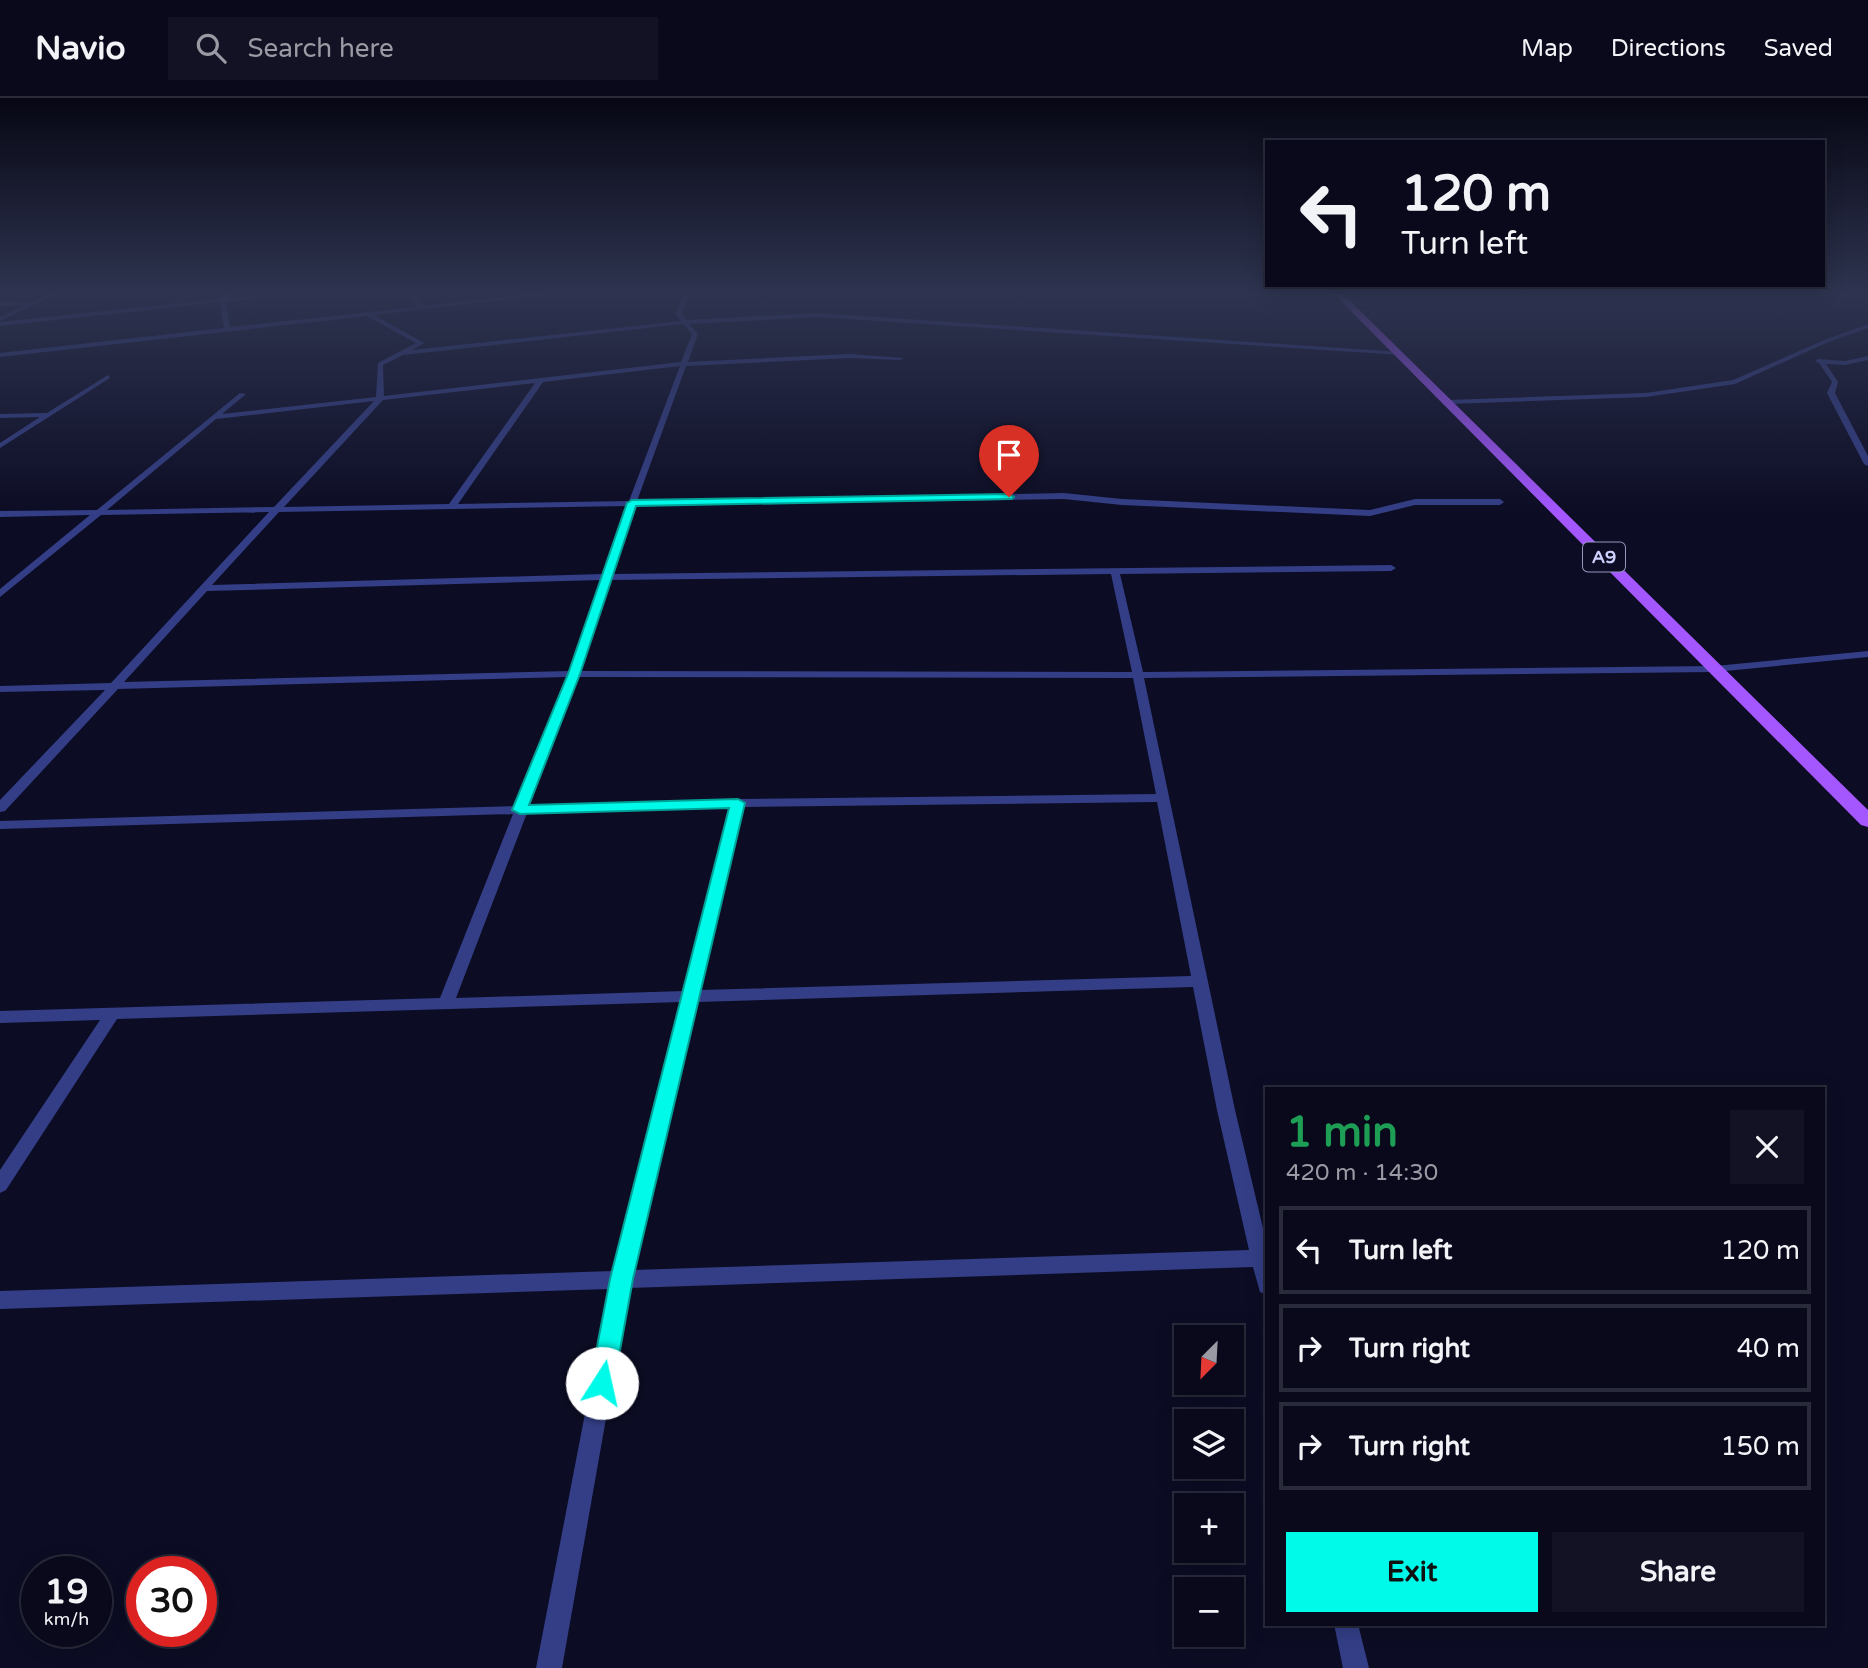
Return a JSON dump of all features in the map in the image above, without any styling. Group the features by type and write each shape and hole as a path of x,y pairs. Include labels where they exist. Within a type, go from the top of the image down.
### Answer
{"main road":[{"name":"A9","path":"1413,367 1868,821"}],"street":[{"path":"0,808 117,686 274,509 380,399 380,367"},
{"path":"214,417 664,367"},
{"path":"446,1004 574,674 632,503 683,367"},
{"path":"1449,402 1646,395 1735,382 1768,367"},
{"path":"1825,367 1835,382 1831,393 1868,464"},
{"path":"0,446 108,377"},
{"path":"452,506 540,381"},
{"path":"0,594 242,394"},
{"path":"0,416 49,415"},
{"path":"0,514 1064,496 1122,502 1370,513 1415,502 1500,502"},
{"path":"203,588 606,577 1391,568"},
{"path":"1115,571 1226,1110 1265,1277"},
{"path":"0,689 574,674 1138,675 1715,669 1868,654"},
{"path":"0,825 738,803 1164,799"},
{"path":"549,1668 621,1279 738,803"},
{"path":"0,1017 1200,981"},
{"path":"0,1185 112,1014"},
{"path":"0,1300 1261,1258"},
{"path":"1346,1626 1356,1668"}],"route":[{"path":"602,1383 621,1279 738,803 520,810 574,674 632,503 1009,497"}]}
